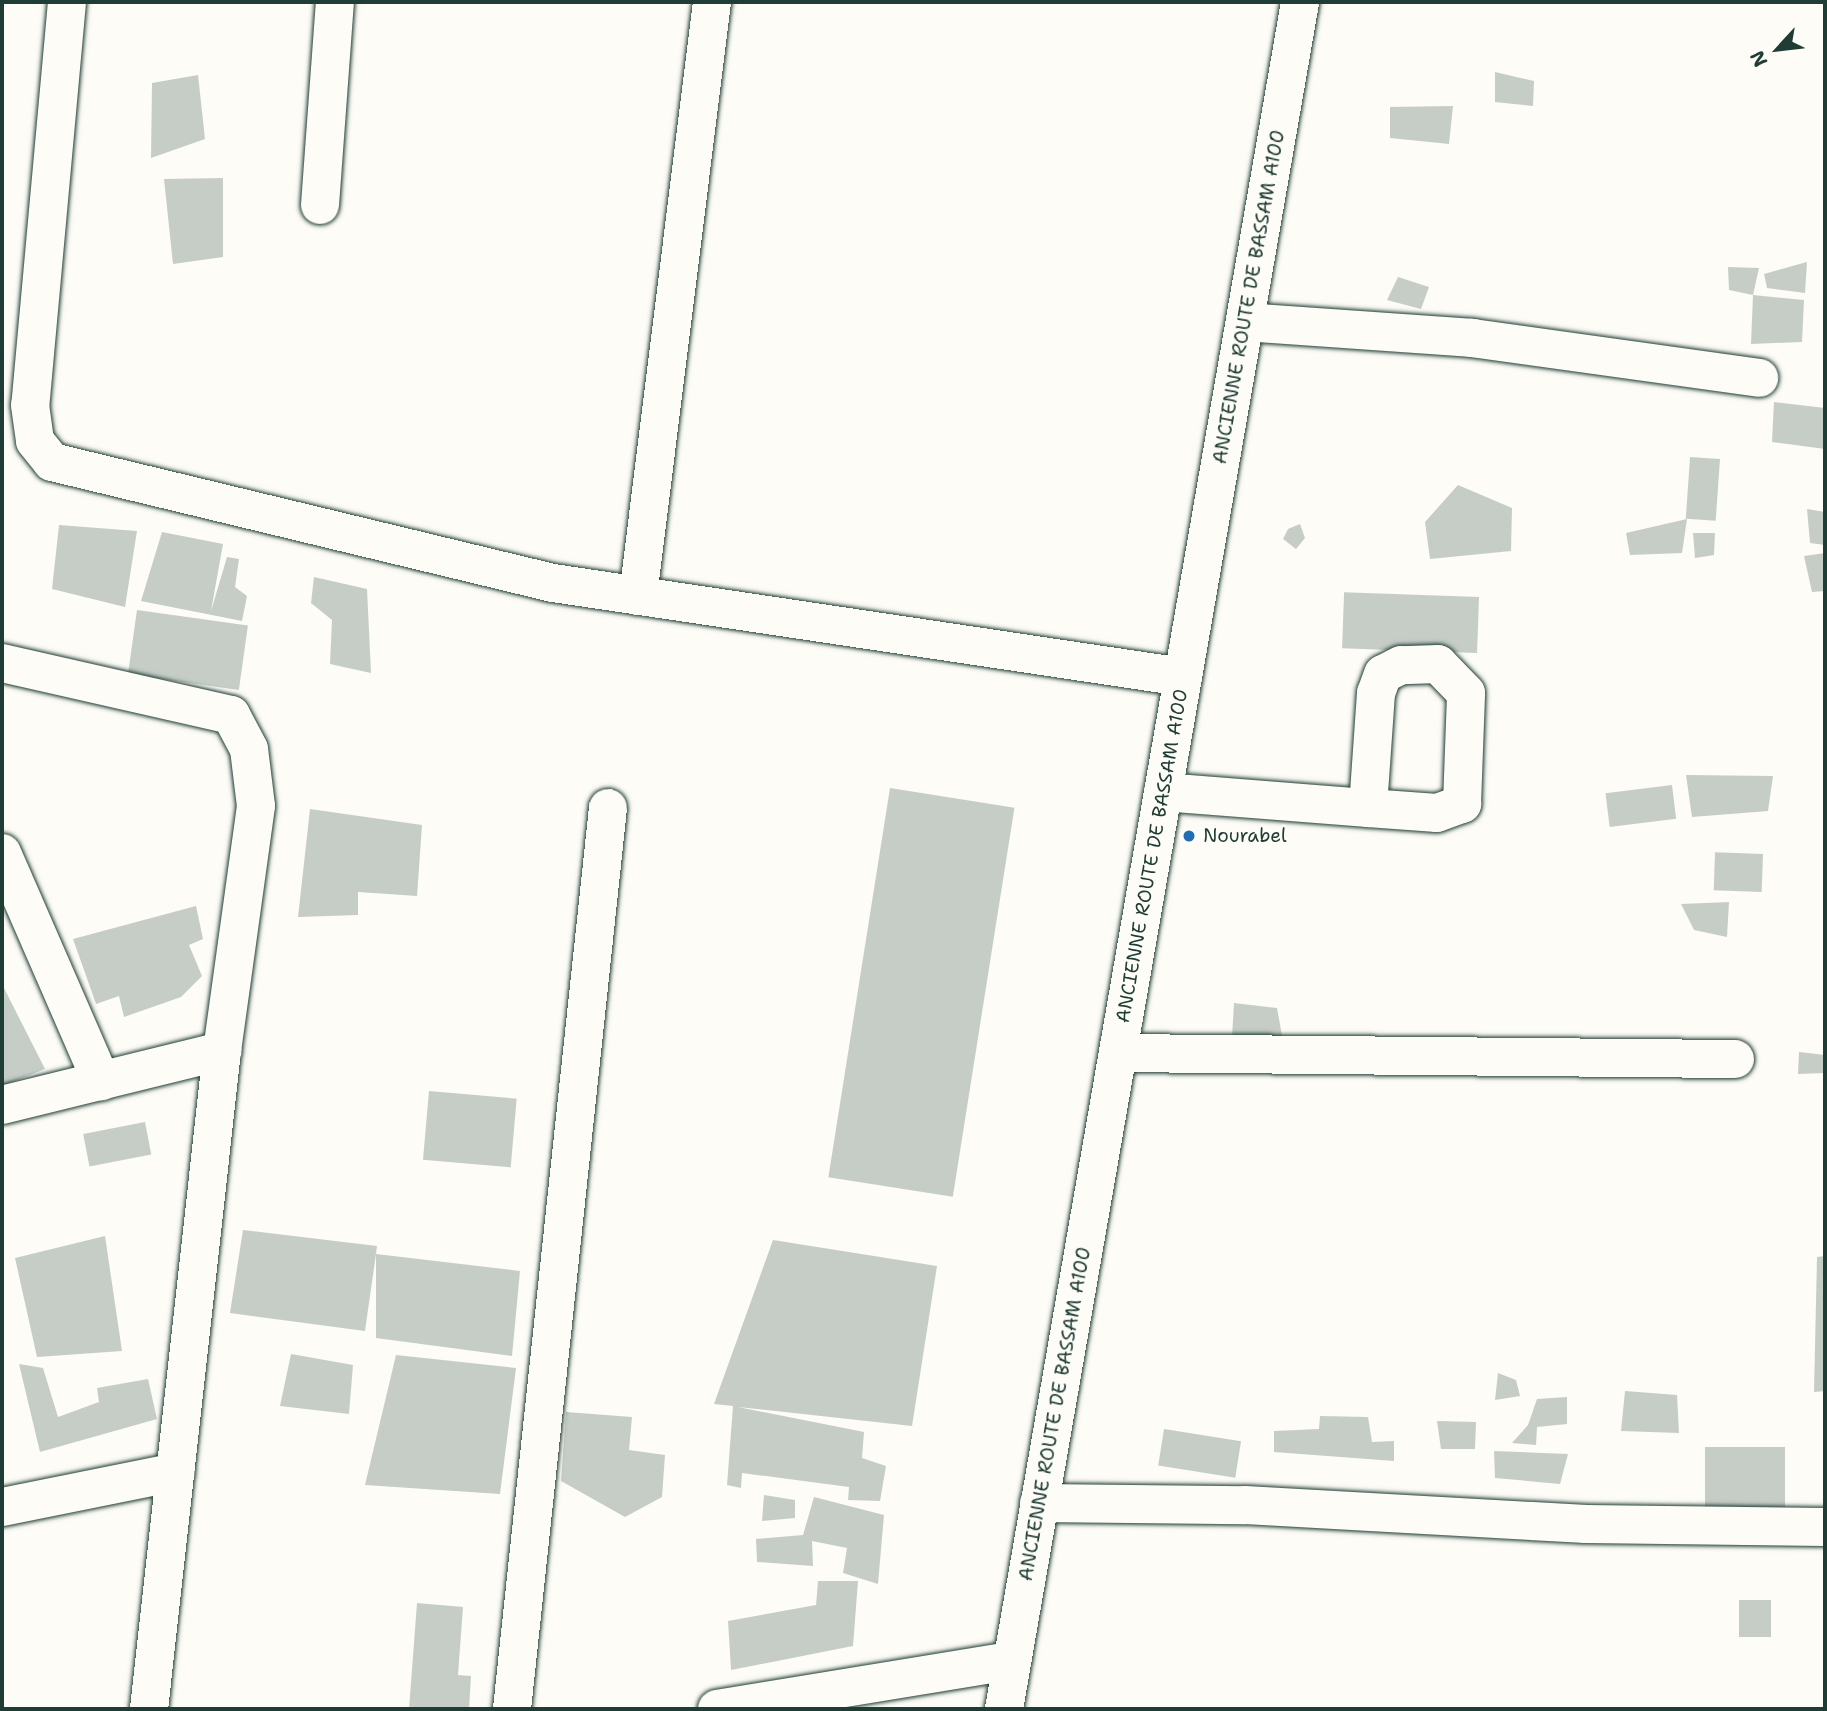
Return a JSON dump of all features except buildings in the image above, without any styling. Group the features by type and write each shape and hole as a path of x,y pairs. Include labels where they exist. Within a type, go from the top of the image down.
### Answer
{"street":[{"path":"67,2 30,405 35,441 52,462 553,583 1183,677"},
{"path":"320,205 335,2"},
{"path":"638,596 712,2"},
{"name":"ANCIENNE ROUTE DE BASSAM A100","path":"1004,1709 1300,2"},
{"path":"1245,322 1472,338 1759,379"},
{"path":"2,663 231,715 249,749 256,806 222,1051 149,1709"},
{"path":"1163,792 1368,808"},
{"path":"512,1709 608,808"},
{"path":"2,853 101,1081"},
{"path":"2,1105 222,1051"},
{"path":"1118,1053 1735,1059"},
{"path":"2,1507 175,1472"},
{"path":"1039,1503 1245,1505 1586,1524 1825,1527"},
{"path":"717,1709 1012,1661"}],"place":[{"name":"Nourabel","path":"1189,836"}]}
